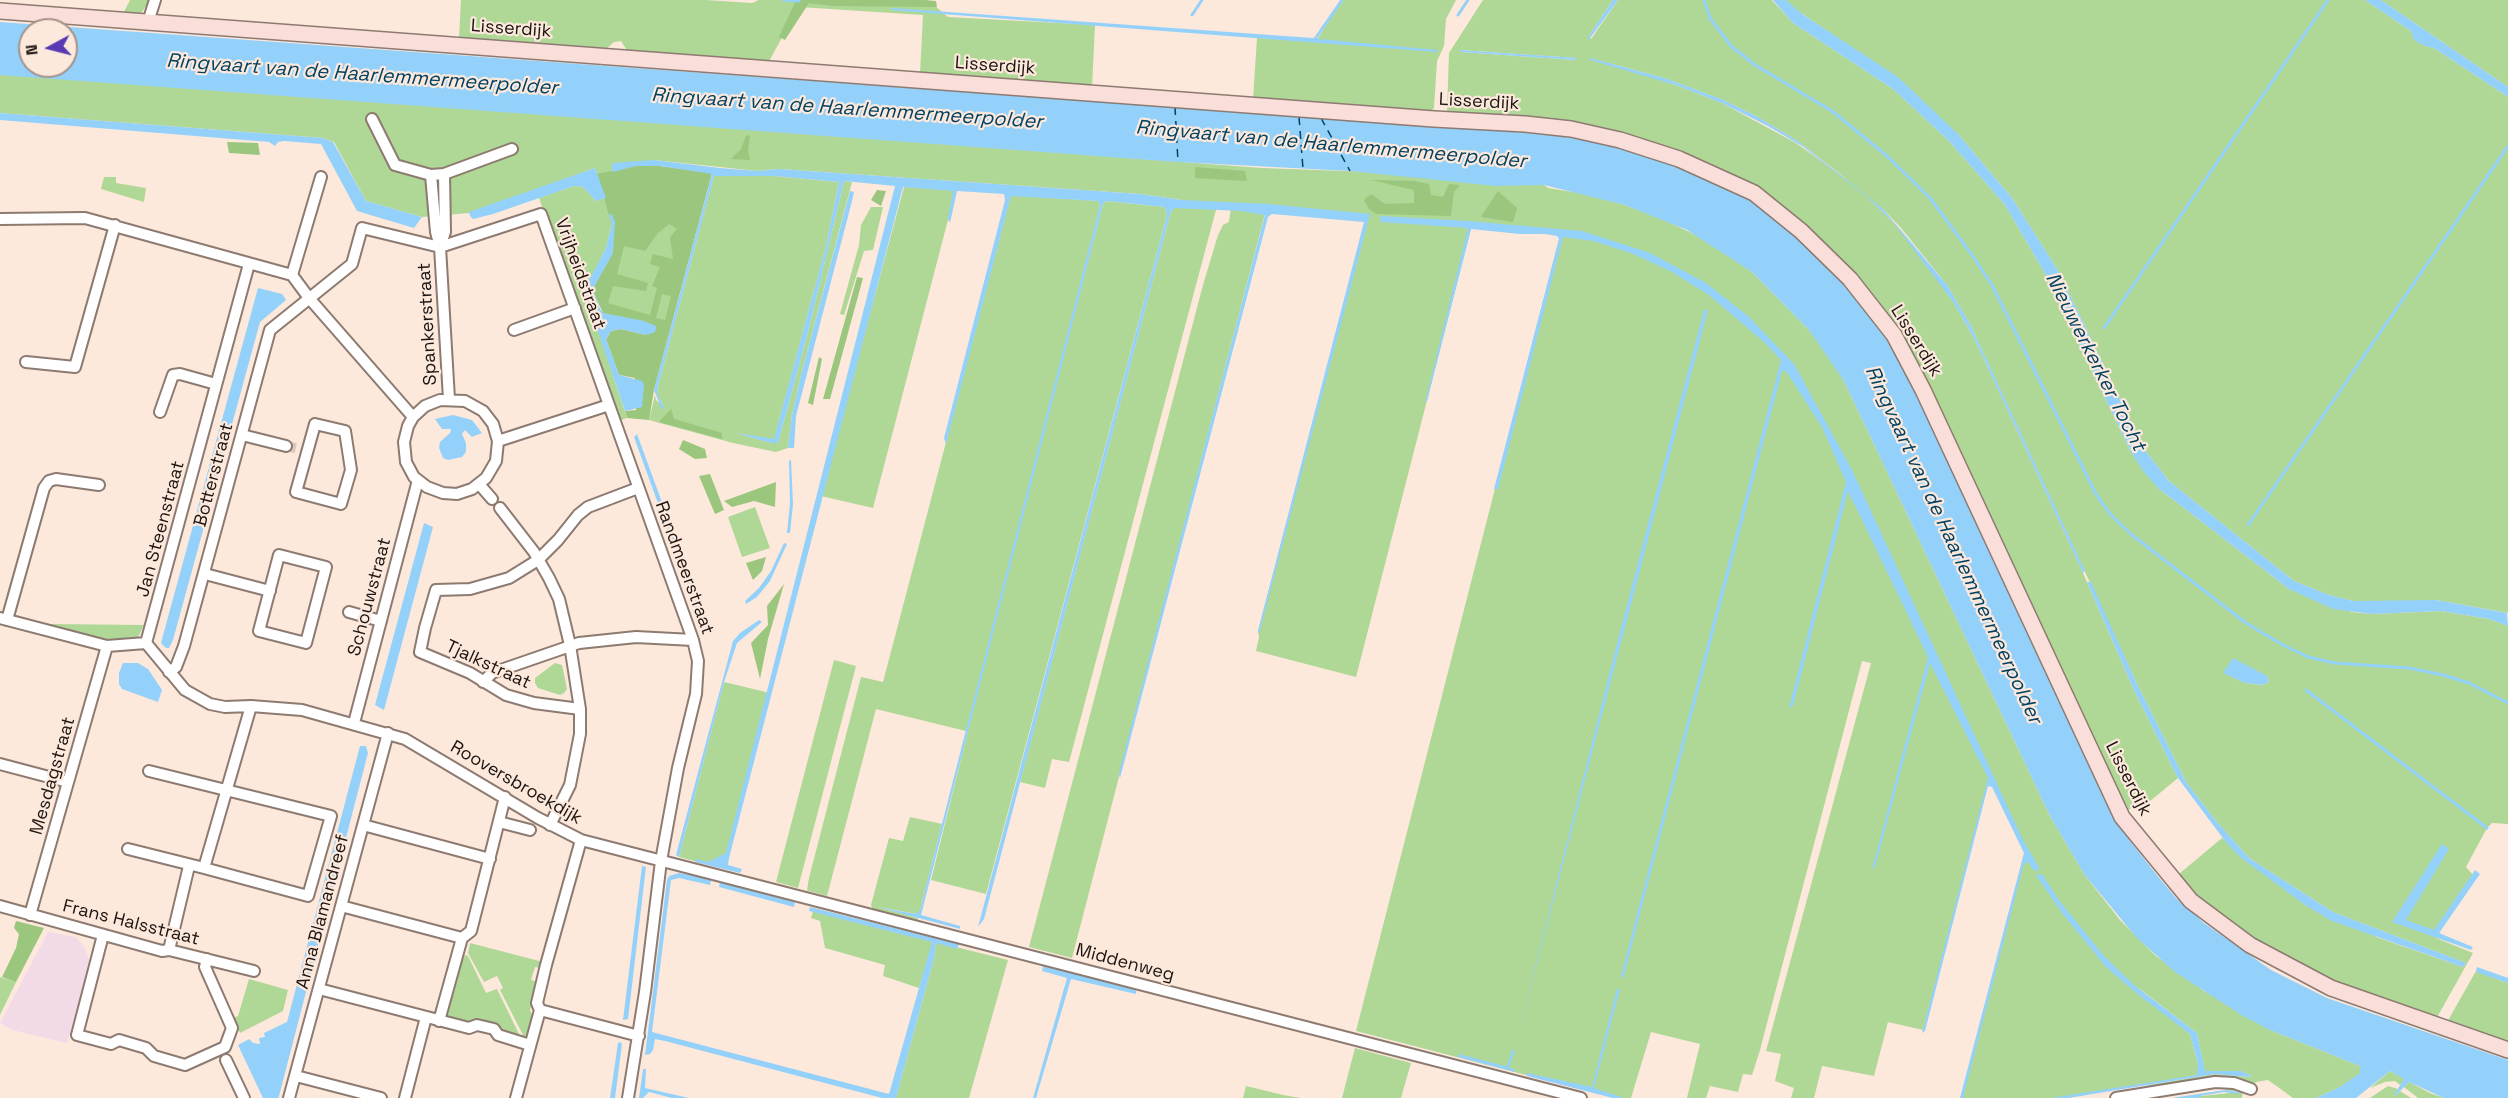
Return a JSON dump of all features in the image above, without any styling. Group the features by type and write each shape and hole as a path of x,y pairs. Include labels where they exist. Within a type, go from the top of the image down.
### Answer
{"street":[{"path":"148,22 155,0"},
{"name":"Lisserdijk","path":"0,11 1525,124 1590,133 1678,159 1754,193 1801,231 1850,279 1894,335 1923,390 2122,817 2191,901 2250,945 2331,988 2508,1050"},
{"path":"372,119 395,165 431,175 444,174 512,149"},
{"name":"Spankerstraat","path":"440,247 445,232 444,174"},
{"name":"Spankerstraat","path":"431,175 436,232 440,247 449,399"},
{"path":"292,275 321,177"},
{"name":"Vrijheidstraat","path":"440,247 541,214 609,405"},
{"path":"0,219 85,218 292,275 309,298 413,417"},
{"path":"26,362 75,367 115,225"},
{"path":"309,298 352,264 362,228 440,247"},
{"name":"Jan Steenstraat","path":"146,644 216,384 244,262"},
{"name":"Botterstraat","path":"168,672 176,667 184,646 270,330 309,298"},
{"path":"514,330 575,308"},
{"path":"160,412 173,375 216,384"},
{"path":"449,399 465,401 483,411 493,424 498,441 496,461 486,478 472,489 457,494 443,493 427,487 418,480 406,462 404,442 413,417 425,406 449,399"},
{"path":"498,441 609,405"},
{"name":"Randmeerstraat","path":"609,405 693,640 698,661 698,686 678,768 661,861"},
{"path":"315,424 345,431 351,470 341,504 296,492 303,450 315,424"},
{"path":"242,435 286,446"},
{"path":"99,485 56,479 44,488 3,619 107,646 146,644"},
{"name":"Schouwstraat","path":"354,723 418,480"},
{"path":"479,484 538,560 559,599 570,645 580,709 580,734 570,785 550,825"},
{"path":"538,560 558,540 578,514 588,507 638,488"},
{"path":"279,555 326,567 306,643 260,631 270,591 279,555"},
{"name":"Tjalkstraat","path":"538,560 509,578 494,583 470,589 436,590 420,652 470,673 506,695 528,702 580,709"},
{"path":"205,574 270,591"},
{"path":"349,612 381,621"},
{"path":"483,682 492,673 570,645 636,637 693,640"},
{"name":"Rooversbroekdijk","path":"146,644 185,690 210,704 225,707 251,706 302,710 388,733 422,747 550,825 581,840 661,861"},
{"name":"Mesdagstraat","path":"30,915 107,646"},
{"path":"204,868 251,706"},
{"name":"Anna Blamandreef","path":"289,1098 388,733"},
{"path":"0,764 68,782"},
{"path":"128,849 308,896 331,816 148,771"},
{"path":"439,1021 462,938 471,931 505,797"},
{"path":"499,822 530,830"},
{"path":"363,825 490,859"},
{"path":"516,1098 540,1010 537,1003 581,840"},
{"path":"628,1098 639,1036 661,861"},
{"name":"Middenweg","path":"661,861 811,897 1581,1098"},
{"path":"170,950 189,866"},
{"name":"Frans Halsstraat","path":"0,906 162,951 170,950 254,971"},
{"path":"341,906 462,938"},
{"path":"103,935 77,1035 111,1044 118,1040 129,1043 146,1048 154,1056 184,1065 224,1054"},
{"path":"207,959 205,967 232,1028 224,1054 244,1098"},
{"path":"320,989 469,1028 477,1025 494,1029 498,1035 530,1045"},
{"path":"540,1010 639,1036"},
{"path":"405,1098 426,1017"},
{"path":"296,1076 381,1098"},
{"path":"2116,1098 2215,1083 2234,1083 2251,1089"}],"shaded area":[{"path":"48,932 76,937 85,948 90,963 67,1043 12,1030 0,1023"}],"green space":[{"path":"130,0 150,0 140,15 123,14"},
{"path":"461,0 705,0 752,3 759,0 928,0 948,17 1095,25 1092,87 920,74 923,15 799,7 768,63 628,52 621,41 614,42 605,50 459,38"},
{"path":"796,0 922,0 936,1 937,7 833,6 809,3 785,40 779,37"},
{"path":"1342,0 1456,0 1446,19 1444,46 1437,61 1434,108 1430,112 1253,100 1257,38 1316,41"},
{"path":"1483,0 1613,0 1589,36 1591,39 1618,0 1772,0 1793,23 1893,89 1949,141 2005,205 2047,277 2130,450 2158,488 2289,589 2352,612 2372,614 2441,611 2489,619 2508,626 2508,824 2492,823 2487,828 2466,867 2475,877 2436,938 2473,953 2435,1021 2281,961 2173,879 2222,838 2305,905 2379,938 2463,967 2466,963 2333,912 2249,858 2186,782 2137,684 1970,324 1947,285 1883,209 1868,198 1893,222 1923,259 1954,303 1975,340 2083,573 2133,688 2178,778 2149,802 2146,799 2125,812 2021,593 1687,157 1447,112 1449,53","holes":["1460,50 1576,58 1575,60 1461,52","1590,58 1664,78 1721,99 1756,116 1799,142 1850,182 1796,143 1722,103 1676,85","2233,659 2267,676 2269,682 2261,685 2245,683 2224,673"]},
{"path":"1786,0 2365,0 2411,31 2425,46 2434,48 2508,97 2508,613 2436,600 2372,603 2329,595 2294,581 2169,481 2144,449 2059,272 2012,198 1959,135 1829,32 1792,7"},
{"path":"2381,0 2508,0 2508,87"},
{"path":"0,74 18,75 18,78 54,78 1262,168 1372,172 1544,185 1548,188 1579,193 1625,205 1662,219 1704,239 1752,272 1809,330 1827,353 1844,381 2050,816 2084,874 2120,920 2156,956 2204,991 2270,1030 2360,1066 2361,1073 2340,1087 2316,1098 2293,1098 2268,1080 2252,1085 2148,1089 2148,1085 2215,1074 2252,1076 2241,1071 2205,1072 2197,1033 2136,986 2190,1034 2198,1064 2198,1075 2068,1098 1961,1098 2025,850 1990,776 1923,1030 1888,1022 1874,1076 1822,1066 1814,1098 1791,1098 1794,1088 1775,1081 1781,1054 1766,1051 1871,663 1862,661 1760,1050 1752,1075 1743,1074 1738,1092 1710,1086 1706,1098 1687,1098 1700,1044 1651,1032 1631,1098 1615,1098 1356,1031 1560,235 1512,229 1471,229 1356,677 1256,651 1258,631 1366,218 1266,210 1072,958 1029,947 1203,285 1218,235 1223,225 1229,222 1231,207 1140,194 779,169 757,171 654,160 636,166 712,173 669,332 603,313 612,224 606,248 585,290 627,418 618,421 539,198 574,186 583,187 596,201 605,198 595,168 469,213 422,217 366,201 334,142 323,138 0,113"},
{"path":"750,135 748,150 750,160 731,159 741,149 746,136"},
{"path":"227,142 258,143 260,155 229,153"},
{"path":"636,166 660,166 712,173 654,390 649,420 627,418 625,411 636,410 635,378 619,375 606,339 611,331 621,329 646,335 644,321 603,313 592,289 613,253 612,214 609,215 597,174","holes":["669,224 677,229 670,237 673,259 653,254 650,264 660,267 652,286 657,288 650,315 608,303 613,286 646,291 648,283 617,274 624,246 645,251 658,233","662,294 671,296 665,320 656,318"]},
{"path":"1195,167 1245,171 1247,181 1195,178"},
{"path":"714,176 774,176 839,182 826,246 774,440 737,433 771,443 778,443 809,328 844,181 852,182 801,375 792,415 788,448 776,452 649,420 655,395 656,400 664,407 657,394 658,386"},
{"path":"104,177 116,177 116,183 146,188 144,202 101,189"},
{"path":"1371,180 1414,181 1429,184 1431,195 1443,197 1449,184 1460,185 1454,192 1451,216 1376,214 1369,209 1364,200 1371,194 1385,204 1414,203 1414,190"},
{"path":"904,187 956,189 873,508 821,496"},
{"path":"877,190 886,191 881,206 871,200"},
{"path":"1498,191 1517,208 1513,222 1481,217"},
{"path":"1011,195 1098,201 1100,205 1032,478 1103,204 1106,201 1165,207 1167,215 986,894 931,880 994,626 966,731 876,709 827,896 807,890 861,677 883,682"},
{"path":"1217,206 1069,762 1052,759 1045,788 1020,782 1171,211 1174,208"},
{"path":"871,207 883,207 873,250 864,251 844,315 840,314 859,245 861,225"},
{"path":"857,277 863,278 830,399 823,399"},
{"path":"819,357 822,359 813,405 808,403"},
{"path":"671,409 674,419 722,433 722,439 659,422"},
{"path":"683,440 705,449 707,458 695,459 679,449"},
{"path":"710,474 724,510 715,514 699,476"},
{"path":"776,482 775,507 754,501 732,507 724,501"},
{"path":"755,507 770,548 742,557 728,517"},
{"path":"766,557 762,571 753,580 746,563"},
{"path":"784,584 768,639 760,679 751,643 768,625 767,606"},
{"path":"47,625 144,625 137,639 127,641 110,640"},
{"path":"834,660 856,666 798,888 776,882"},
{"path":"555,663 562,665 567,689 560,695 538,688 535,683 535,678"},
{"path":"724,682 770,693 725,869 679,857"},
{"path":"910,817 942,824 920,910 917,914 878,907 918,918 917,923 873,910 871,905 889,838 903,841"},
{"path":"813,911 933,942 919,988 883,976 885,965 825,948 820,921 811,918"},
{"path":"16,921 44,928 16,982 2,977 16,948 19,934 14,928"},
{"path":"936,942 1008,960 969,1098 896,1098 934,958"},
{"path":"470,943 543,962 541,968 535,967 531,980 538,982 530,1010 534,1019 530,1033 524,1037 500,990 503,988 497,976 484,982 468,953"},
{"path":"458,956 464,957 468,956 486,993 497,989 519,1034 515,1036 442,1016"},
{"path":"2476,971 2508,983 2508,1046 2446,1024"},
{"path":"0,977 16,982 0,1015"},
{"path":"249,979 288,990 283,1011 240,1033 234,1018 238,1016"},
{"path":"1355,1048 1411,1063 1401,1098 1342,1098"},
{"path":"2390,1071 2405,1079 2400,1085 2395,1081 2385,1082 2370,1088"},
{"path":"2409,1082 2444,1098 2418,1098 2404,1087"},
{"path":"1246,1086 1283,1095 1301,1098 1243,1098"},
{"path":"2233,1086 2243,1090 2242,1098 2183,1098 2239,1092 2225,1090"},
{"path":"2388,1086 2398,1089 2395,1096 2400,1091 2411,1098 2370,1098"}],"water":[{"path":"1613,0 1618,0 1588,41 1589,36"},
{"name":"Nieuwerkerker Tocht","path":"1773,0 1786,0 1802,14 1898,77 1959,135 2012,198 2059,272 2144,449 2169,481 2294,581 2329,595 2353,601 2436,600 2507,613 2508,626 2489,619 2441,611 2372,614 2333,609 2289,589 2158,488 2143,471 2130,450 2047,277 2005,205 1949,141 1893,89 1793,23"},
{"path":"2365,0 2381,0 2508,87 2508,97 2434,48 2414,40 2411,31"},
{"path":"892,8 1313,38 1316,36 1318,39 1438,50 1437,52 890,10"},
{"path":"0,22 18,23 18,76 0,75"},
{"name":"Ringvaart van de Haarlemmermeerpolder","path":"78,28 1560,136 1634,150 1716,180 1758,203 1838,273 1882,328 1903,365 2106,800 2130,841 2176,898 2204,923 2271,970 2327,998 2508,1060 2508,1098 2444,1098 2409,1082 2395,1096 2404,1079 2390,1071 2356,1098 2316,1098 2340,1087 2360,1073 2360,1066 2270,1030 2243,1016 2175,972 2136,937 2084,874 2050,816 1844,381 1809,330 1752,272 1687,230 1625,205 1544,185 1496,186 1350,171 1178,162 41,78 78,78"},
{"path":"1459,50 1577,58 1576,60 1461,52"},
{"path":"1590,58 1664,78 1721,99 1756,116 1799,142 1883,209 1947,285 1970,324 2085,571 2083,573 1975,340 1954,303 1893,222 1868,198 1802,146 1766,125 1722,103 1676,85 1590,60"},
{"path":"0,113 323,138 333,142 366,201 422,217 414,228 357,211 321,144 284,141 278,142 275,146 269,142 0,120"},
{"path":"654,160 757,171 779,169 1140,194 1182,200 1268,204 1370,214 1259,634 1364,222 1272,214 1268,217 1120,778 1119,773 1265,215 1241,211 1175,208 1171,211 984,919 978,927 1167,215 1165,207 1106,201 1103,204 921,915 960,926 960,929 877,907 916,914 920,910 1100,205 1098,201 1011,196 946,444 944,438 1005,200 1004,194 957,191 950,223 948,219 953,191 903,187 729,858 728,865 742,869 740,873 695,862 696,859 708,862 726,853 895,186 844,181 809,328 778,443 771,443 736,433 774,439 826,246 839,182 774,176 714,176 658,386 657,394 664,407 662,410 654,390 712,174 660,166 636,166 613,172 612,169 612,163"},
{"path":"595,168 606,198 596,201 583,187 574,186 493,214 473,219 470,216 469,212"},
{"path":"850,191 854,192 852,201 796,416 794,448 788,448 792,415 801,375"},
{"path":"612,214 615,222 613,253 593,289 600,309 603,313 644,321 656,326 655,332 646,335 621,329 611,331 606,339 619,375 642,381 644,385 642,407 625,411 584,290 606,248 612,224 609,215"},
{"path":"1380,216 1582,231 1650,253 1706,283 1748,316 1794,364 1852,470 2023,840 2040,869 2034,871 2029,863 2024,863 1963,1098 1960,1098 2024,853 1992,787 1988,786 1925,1031 1922,1033 1988,778 1930,663 1875,867 1872,870 1928,657 1848,491 1793,706 1789,708 1846,482 1822,427 1786,371 1782,371 1623,979 1621,976 1781,360 1764,342 1709,295 1672,272 1631,253 1593,241 1563,237 1498,489 1494,489 1559,239 1557,236 1545,234 1471,229 1425,403 1468,228 1381,222"},
{"path":"258,288 282,294 286,300 260,322 173,640 169,648 166,648 161,643 162,639"},
{"path":"1704,310 1708,310 1516,1043 1622,624"},
{"path":"453,415 472,420 482,433 472,437 465,430 462,434 466,443 466,452 462,457 448,460 443,458 439,448 440,442 450,433 451,429 442,429 435,419"},
{"path":"637,434 704,617 699,617 634,437"},
{"path":"791,460 793,504 790,533 787,533 790,503 789,461"},
{"path":"424,523 433,527 384,710 375,705"},
{"path":"784,543 787,544 770,581 757,597 746,604 745,601 759,588 771,571"},
{"path":"2087,582 2091,582 2137,684 2186,782 2249,858 2333,912 2466,963 2463,967 2332,921 2305,905 2240,857 2225,841 2178,778 2133,688"},
{"path":"759,620 762,622 737,643 724,682 679,857 676,855 733,641 740,633"},
{"path":"2233,658 2267,676 2269,682 2261,685 2245,683 2223,673"},
{"path":"123,663 138,663 148,669 162,690 158,702 122,689 119,684 119,673"},
{"path":"360,746 366,746 368,753 279,1096 278,1098 263,1098 238,1045 249,1039 253,1043 260,1044 259,1038 265,1037 264,1033 287,1022"},
{"path":"2442,844 2449,849 2406,920 2434,930 2475,870 2480,874 2439,933 2473,947 2471,950 2392,922"},
{"path":"642,866 646,867 628,1019 623,1020"},
{"path":"679,873 711,879 710,885 679,878 671,880 652,1032 889,1094 932,942 809,911 810,907 959,944 957,949 936,943 934,958 896,1098 882,1098 655,1039 653,1050 650,1054 645,1055 667,880 669,876"},
{"path":"2042,874 2058,899 2104,956 2134,985 2197,1033 2205,1071 2241,1071 2252,1076 2215,1074 2068,1098 2051,1098 2197,1075 2198,1064 2190,1034 2106,967 2062,913 2036,875"},
{"path":"720,882 795,902 794,907 719,887"},
{"path":"1043,966 1136,989 1136,994 1071,979 1036,1098 1033,1098 1067,978 1042,971"},
{"path":"2477,967 2508,978 2508,983 2479,973 2476,971"},
{"path":"1617,989 1620,989 1594,1088 1624,1098 1613,1098 1527,1076 1527,1073 1592,1087"},
{"path":"618,1043 622,1044 615,1098 610,1098"},
{"path":"1512,1050 1515,1050 1509,1068 1516,1070 1515,1072 1458,1057 1459,1054 1507,1066"},
{"path":"643,1069 646,1069 645,1088 689,1098 672,1098 649,1092 643,1098 639,1098"},
{"path":"2225,1090 2239,1092 2238,1094 2224,1092 2199,1098 2172,1098"}],"waterway":[{"path":"784,0 799,1"},
{"path":"1192,15 1202,0"},
{"path":"1317,36 1342,0"},
{"path":"1458,15 1468,0"},
{"path":"1704,0 1710,18 1731,46 1755,65 1832,111 1887,156 1930,198 1992,285 2097,496 2111,515 2132,535 2246,623 2308,657 2335,663 2409,668 2443,675 2469,683 2508,703"},
{"path":"2104,328 2328,0"},
{"path":"2248,525 2508,146"},
{"path":"2306,690 2487,828"}],"ferry route":[{"path":"1175,107 1178,162"},
{"path":"1299,117 1303,169"},
{"path":"1321,118 1350,171"}],"tunnel":[{"path":"286,446 300,449"}]}
